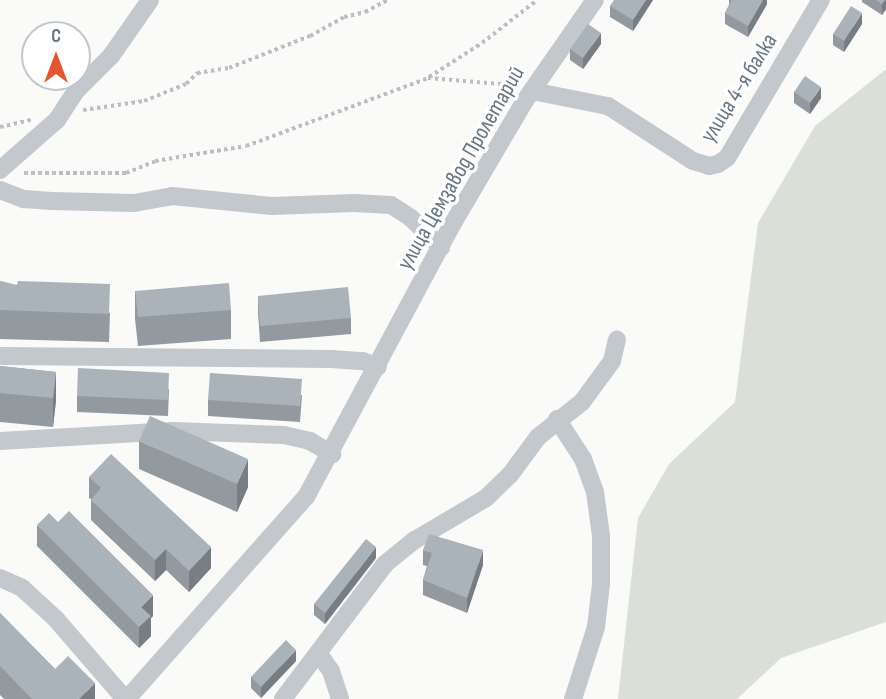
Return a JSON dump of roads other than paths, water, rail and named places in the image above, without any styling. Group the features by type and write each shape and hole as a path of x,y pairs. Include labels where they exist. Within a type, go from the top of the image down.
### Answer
{"street":[{"path":"1,169 47,132 75,92 111,55 150,0"},
{"name":"улица Цемзавод Пролетарий","path":"126,699 306,497 332,454 441,247 533,90 595,0"},
{"name":"улица 4-я балка","path":"533,90 608,106 693,161 709,166 718,164 733,148 821,0"},
{"path":"0,190 24,199 52,201 134,202 172,196 272,206 354,203 391,205 411,218 441,247"},
{"path":"284,699 385,564 415,540 486,498 510,475 538,437 557,419 582,402 612,361 617,340"},
{"path":"0,356 331,359 363,361 378,367"},
{"path":"557,419 583,459 595,492 601,536 601,584 596,627 573,699"},
{"path":"0,441 173,431 284,435 310,441 332,454"},
{"path":"0,578 22,588 55,618 126,699"},
{"path":"319,654 331,671 341,699"}]}
